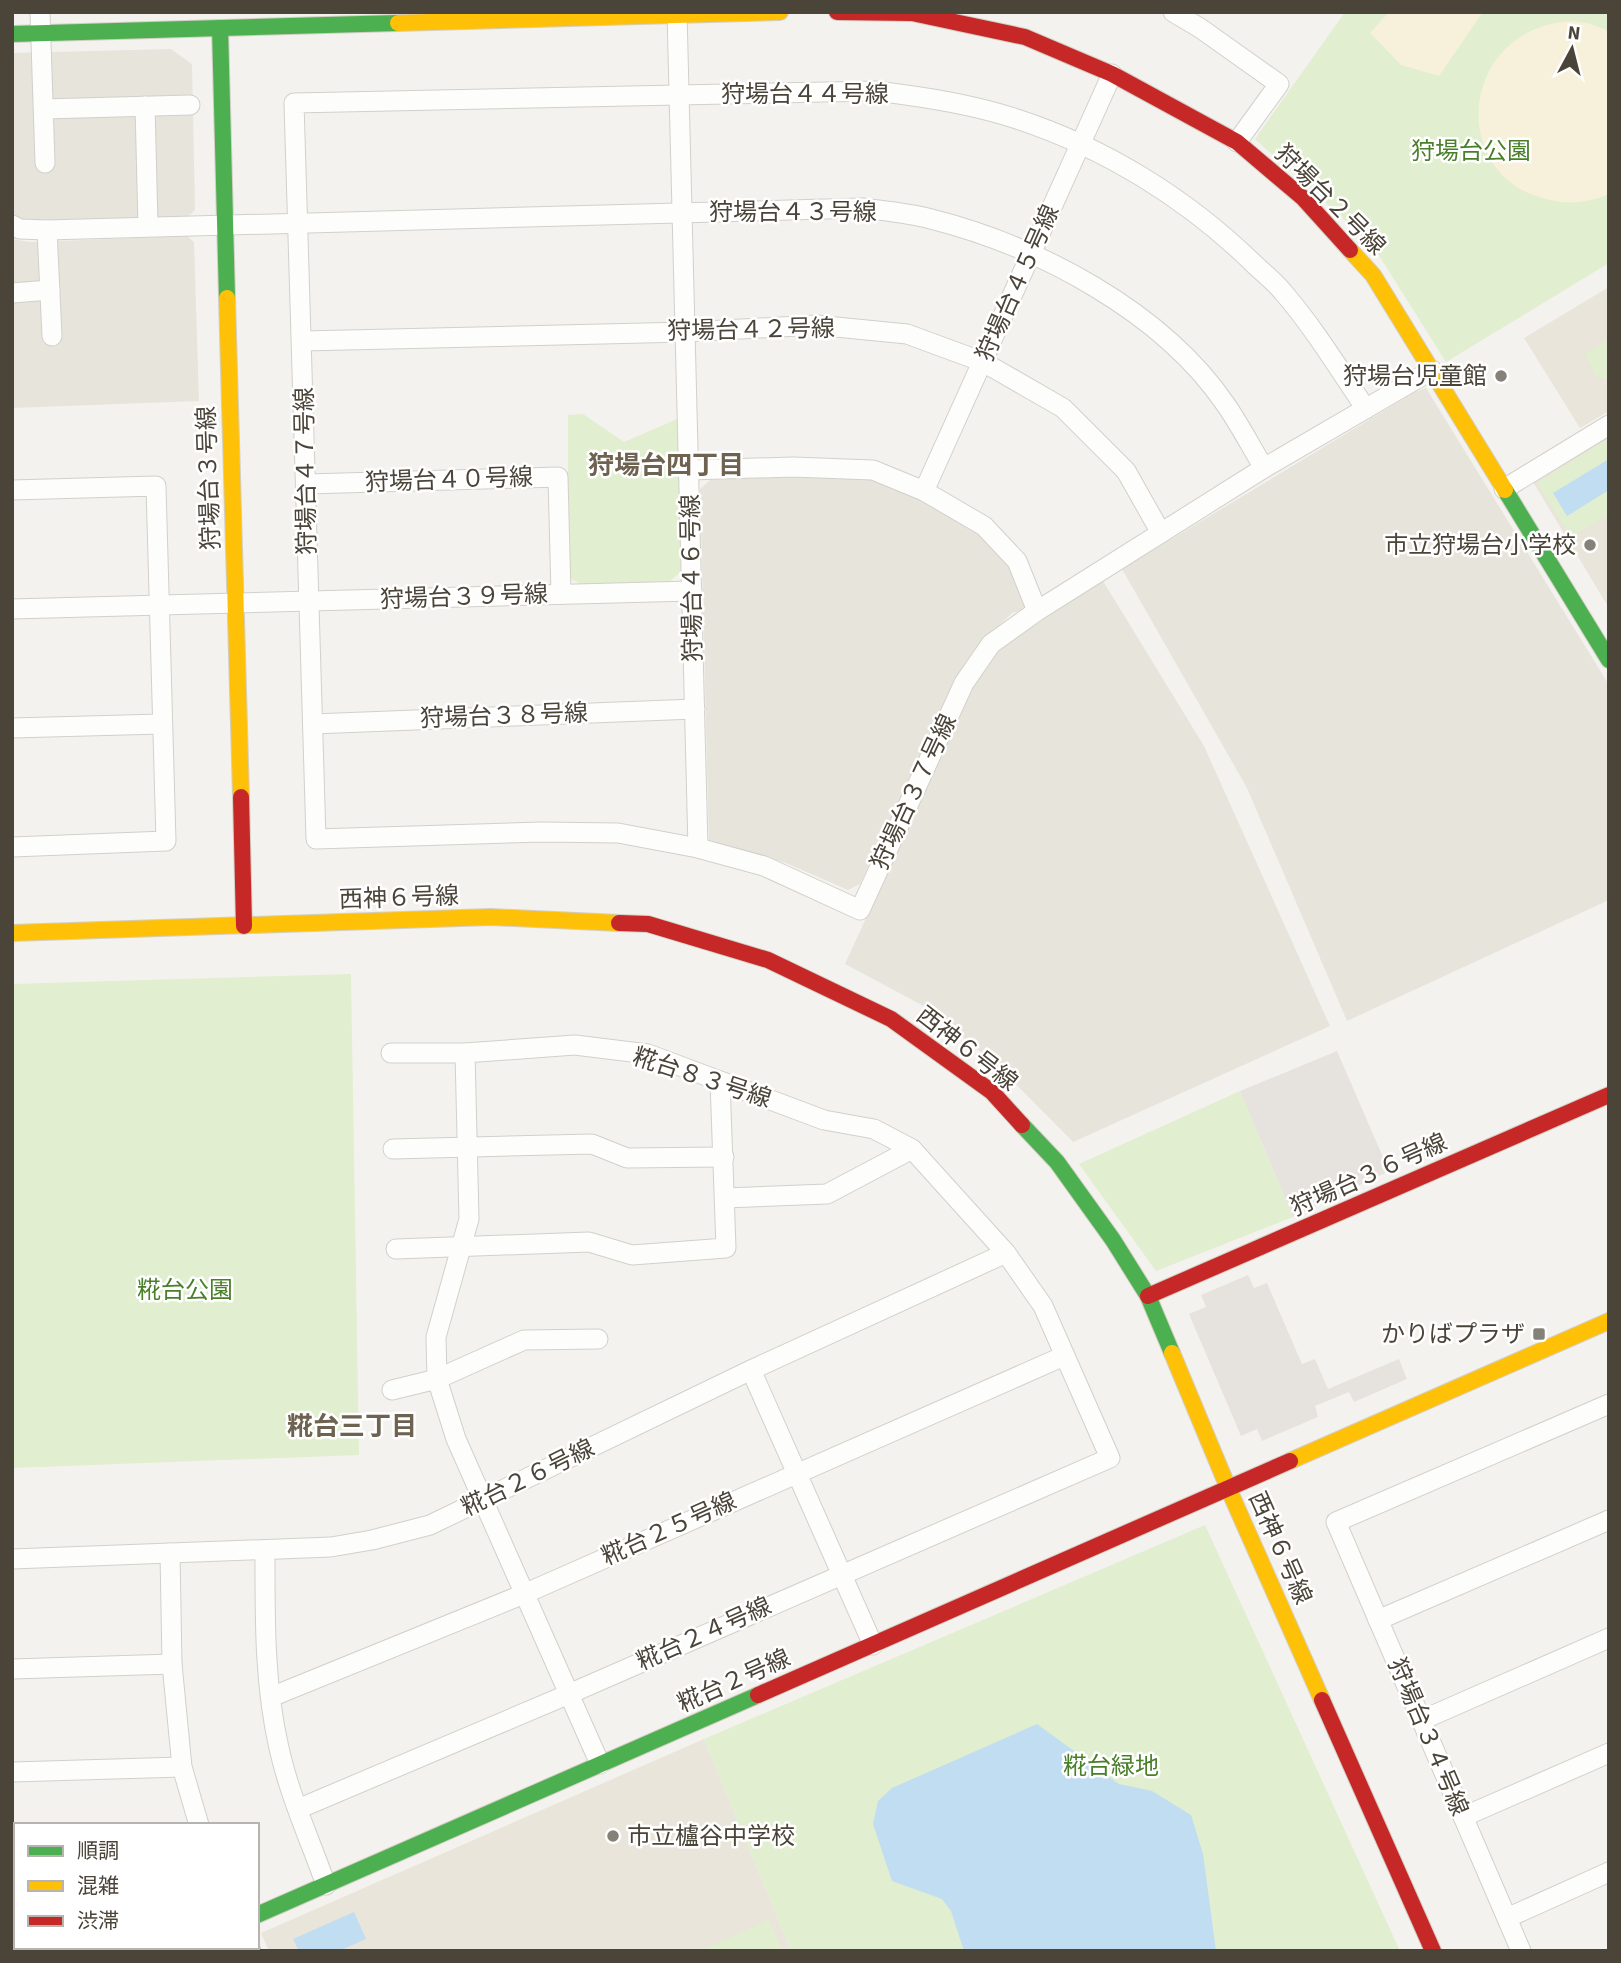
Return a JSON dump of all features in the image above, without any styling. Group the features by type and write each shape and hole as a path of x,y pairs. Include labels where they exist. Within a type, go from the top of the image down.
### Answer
{"street":[{"path":"40,12 46,163"},
{"path":"12,34 220,20 780,12"},
{"name":"狩場台２号線","path":"837,12 912,13 1025,37 1112,74 1237,142 1303,198 1373,275 1609,660"},
{"path":"1174,12 1279,84 1237,142"},
{"name":"狩場台４６号線","path":"677,14 698,848"},
{"name":"狩場台３号線","path":"220,20 244,926"},
{"name":"狩場台４５号線","path":"924,491 1112,74"},
{"name":"狩場台４４号線","path":"294,103 876,91 944,100 1018,120 1080,146 1156,184 1226,237 1282,290 1366,409"},
{"name":"狩場台４７号線","path":"294,103 316,839"},
{"path":"44,109 190,105"},
{"path":"145,106 148,226"},
{"name":"狩場台４３号線","path":"12,225 20,229 47,230 863,208 929,218 1032,254 1116,298 1186,357 1225,403 1264,468"},
{"path":"47,230 52,336"},
{"path":"12,293 50,290"},
{"name":"狩場台４２号線","path":"303,341 686,332 816,325 906,334 982,362 1063,408 1126,471 1161,533"},
{"name":"狩場台３７号線","path":"316,839 542,832 618,833 698,848 764,866 860,910 964,683 991,644 1037,611 1264,468 1432,370"},
{"path":"1504,489 1609,425"},
{"path":"690,470 793,467 873,470 924,491 984,526 1017,561 1037,611"},
{"name":"狩場台４０号線","path":"307,485 558,477 561,594"},
{"path":"12,490 156,486 166,841 12,847"},
{"name":"狩場台３９号線","path":"12,608 692,591"},
{"name":"狩場台３８号線","path":"313,724 695,709"},
{"path":"12,728 162,724"},
{"name":"西神６号線","path":"12,933 491,917 648,924 768,960 891,1019 992,1092 1057,1161 1113,1240 1148,1296 1229,1490 1433,1951"},
{"name":"糀台８３号線","path":"391,1053 465,1054 575,1045 648,1054 824,1120 874,1129 912,1149 1006,1253 1043,1306 1110,1458"},
{"path":"465,1054 468,1219 436,1337 437,1379 456,1439 600,1764"},
{"path":"396,1249 589,1242 632,1255 726,1248 720,1081"},
{"name":"狩場台３６号線","path":"1148,1296 1609,1094"},
{"path":"393,1149 592,1144 627,1158 724,1157"},
{"path":"725,1198 827,1194 912,1149"},
{"name":"糀台２６号線","path":"12,1559 331,1547 430,1525 751,1370 1006,1253"},
{"name":"糀台２号線","path":"259,1914 1609,1321"},
{"path":"391,1390 437,1379 524,1340 598,1339"},
{"name":"糀台２５号線","path":"271,1697 524,1594 1064,1356"},
{"path":"751,1370 873,1645"},
{"name":"狩場台３４号線","path":"1521,1951 1336,1522 1609,1404"},
{"name":"糀台２４号線","path":"298,1809 569,1695 842,1573 1110,1458"},
{"path":"1378,1620 1609,1520"},
{"path":"265,1550 266,1643 279,1748 326,1885"},
{"path":"170,1553 172,1664 182,1767 198,1823"},
{"path":"1422,1720 1609,1638"},
{"path":"12,1669 172,1664"},
{"path":"1463,1817 1609,1753"},
{"path":"12,1772 182,1767"},
{"path":"1507,1918 1609,1872"}],"shaded area":[{"path":"171,49 192,64 195,210 186,218 22,222 12,217 12,53"},
{"path":"187,236 194,242 199,401 12,408 12,239 30,242"},
{"path":"1609,287 1609,411 1580,428 1524,338"},
{"path":"1426,388 1609,685 1609,900 1347,1021 1247,788 1122,569 1415,392"},
{"name":"市立狩場台小学校","path":"1609,435 1609,608 1533,482"},
{"path":"793,476 870,477 922,496 974,528 1013,571 1025,591 1024,610 1012,613 975,650 939,714 860,884 848,890 786,863 709,840 700,489 710,480"},
{"path":"1103,581 1204,746 1330,1026 1073,1142 1005,1073 931,1010 845,964 976,677 1000,648"},
{"path":"1337,1051 1389,1171 1293,1217 1240,1091"},
{"path":"1248,1275 1254,1288 1267,1283 1302,1364 1315,1359 1328,1389 1399,1359 1407,1379 1354,1402 1349,1392 1315,1406 1318,1417 1262,1441 1257,1429 1241,1436 1189,1314 1206,1307 1201,1295"},
{"name":"市立櫨谷中学校","path":"704,1739 791,1951 269,1951 261,1933"}],"green space":[{"name":"狩場台公園","path":"1345,12 1609,12 1609,263 1446,362 1373,246 1255,139"},
{"path":"1609,339 1609,380 1596,376 1585,354"},
{"path":"583,414 624,442 682,417 685,568 669,582 581,584 568,577 568,415"},
{"name":"市立狩場台小学校","path":"1609,438 1609,514 1571,537 1537,483"},
{"name":"糀台公園","path":"351,974 359,1455 12,1468 12,984"},
{"path":"1240,1091 1293,1217 1156,1271 1079,1164"},
{"name":"糀台緑地","path":"1205,1525 1400,1951 791,1951 704,1739"},
{"path":"769,1920 782,1951 700,1951"}],"sand":[{"path":"1389,12 1483,12 1439,76 1401,65 1370,33"},
{"path":"1572,21 1588,23 1609,31 1609,194 1586,201 1570,202 1546,199 1514,185 1492,162 1480,134 1479,103 1488,74 1506,48 1534,29"}],"water":[{"path":"1609,459 1609,490 1567,516 1553,493"},
{"path":"1037,1724 1119,1784 1152,1791 1191,1815 1203,1854 1216,1951 964,1951 951,1911 942,1899 892,1881 873,1824 878,1801 892,1788"},
{"path":"354,1912 366,1939 339,1951 299,1951 293,1939"}],"traffic: fast":[{"path":"12,34 398,23"},
{"path":"220,28 227,298"},
{"path":"1505,490 1609,660"},
{"path":"1022,1125 1057,1162 1113,1240 1148,1296 1172,1353"},
{"path":"259,1914 758,1695"},
{"path":"130,1951 137,1949"}],"traffic: slow":[{"path":"398,23 780,12"},
{"path":"1350,250 1373,275 1505,490"},
{"path":"227,298 241,797"},
{"path":"12,933 491,917 619,923"},
{"path":"1290,1461 1609,1321"},
{"path":"1172,1353 1322,1700"}],"traffic: jam":[{"path":"837,12 912,13 1025,37 1112,74 1237,142 1303,198 1350,250"},
{"path":"241,797 244,926"},
{"path":"619,923 648,924 768,960 891,1019 992,1092 1022,1125"},
{"path":"1148,1296 1609,1095"},
{"path":"758,1695 1290,1461"},
{"path":"1322,1700 1433,1951"}],"place":[{"name":"狩場台児童館","path":"1501,376"},
{"name":"市立狩場台小学校","path":"1590,545"},
{"name":"かりばプラザ","path":"1539,1334"},
{"name":"市立櫨谷中学校","path":"613,1836"}],"district":[{"name":"狩場台四丁目","path":"666,465"},
{"name":"糀台三丁目","path":"352,1426"}]}
